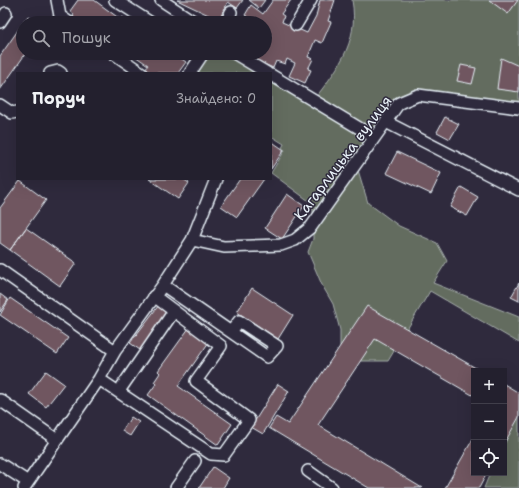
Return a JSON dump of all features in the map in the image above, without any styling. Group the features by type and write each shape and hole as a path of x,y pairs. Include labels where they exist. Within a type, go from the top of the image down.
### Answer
{"street":[{"path":"57,0 60,16"},
{"path":"115,0 140,16"},
{"path":"161,0 185,16"},
{"path":"296,25 311,0"},
{"path":"123,60 141,72"},
{"path":"191,72 199,60"},
{"path":"246,60 265,72"},
{"path":"272,76 374,137"},
{"name":"Кагарлицька вулиця","path":"192,240 224,247 280,245 295,240 311,227 399,103 418,95 519,108"},
{"path":"0,105 12,114 16,112"},
{"path":"386,122 519,190"},
{"path":"0,464 26,485 99,379 115,351 163,285 192,240 216,180"},
{"path":"0,270 115,351"},
{"path":"163,285 231,332"},
{"path":"99,379 212,454 224,456 249,420 196,381 221,346 154,296"},
{"path":"118,391 174,311"},
{"path":"0,400 57,440"},
{"path":"176,488 195,461"},
{"path":"308,471 332,488"}],"green space":[{"path":"352,0 519,0 519,115 441,99 414,98 402,106 390,101 354,157 368,203 399,226 437,243 447,261 433,283 519,317 519,343 430,291 388,361 359,361 340,348 340,330 333,304 322,285 308,252 313,239 313,204 272,174 285,150 282,148 284,144 272,137 272,83 310,105 328,81 343,57 349,44 354,16"},
{"path":"205,60 234,60 254,72 196,72"},
{"path":"519,400 519,488 484,488 489,476 507,476 507,430"}],"building":[{"path":"78,0 94,0 116,16 73,16 74,14 70,11"},
{"path":"177,0 243,0 237,8 228,2 221,16 211,16"},
{"path":"249,0 265,0 259,8"},
{"path":"273,0 291,0 281,14 284,16 282,22 307,33 316,16 320,0 335,0 328,21 331,22 322,43 315,40 308,57 313,59 308,69 311,70 305,83 289,76 295,63 287,59 285,64 276,61 273,68 255,60 272,60 272,16 245,15 251,5 263,14"},
{"path":"489,0 518,0 508,14"},
{"path":"16,33 16,60 21,60 0,90 0,56"},
{"path":"501,58 519,66 519,92 497,89"},
{"path":"141,60 183,60 186,62 179,72 150,72 145,69 148,65"},
{"path":"461,65 476,68 472,84 457,81"},
{"path":"445,117 459,124 450,139 437,132"},
{"path":"272,142 284,150 272,168"},
{"path":"397,152 441,173 431,194 386,173"},
{"path":"150,180 184,180 189,183 178,199"},
{"path":"239,180 263,180 237,217 221,206"},
{"path":"20,181 46,200 10,250 0,243 0,208"},
{"path":"461,187 478,197 467,216 450,207"},
{"path":"287,194 304,206 282,239 265,228"},
{"path":"26,228 76,263 60,286 10,250"},
{"path":"519,283 519,301 511,297"},
{"path":"252,288 293,315 278,339 237,312"},
{"path":"0,294 8,300 0,312"},
{"path":"10,298 68,338 57,354 0,315"},
{"path":"159,305 168,312 140,350 130,343"},
{"path":"367,306 476,368 471,368 471,394 375,339 318,425 422,488 369,488 269,428 276,417 288,424"},
{"path":"189,328 209,342 178,386 232,424 218,445 148,395 156,384 154,382 160,373 158,371"},
{"path":"46,371 64,384 46,407 29,394"},
{"path":"278,384 289,391 263,434 251,427"},
{"path":"507,386 519,393 519,417 507,439"},
{"path":"131,417 139,422 130,436 122,431"},
{"path":"471,442 471,476 485,476 479,488 445,488"},
{"path":"213,467 229,478 223,488 199,488"}]}
